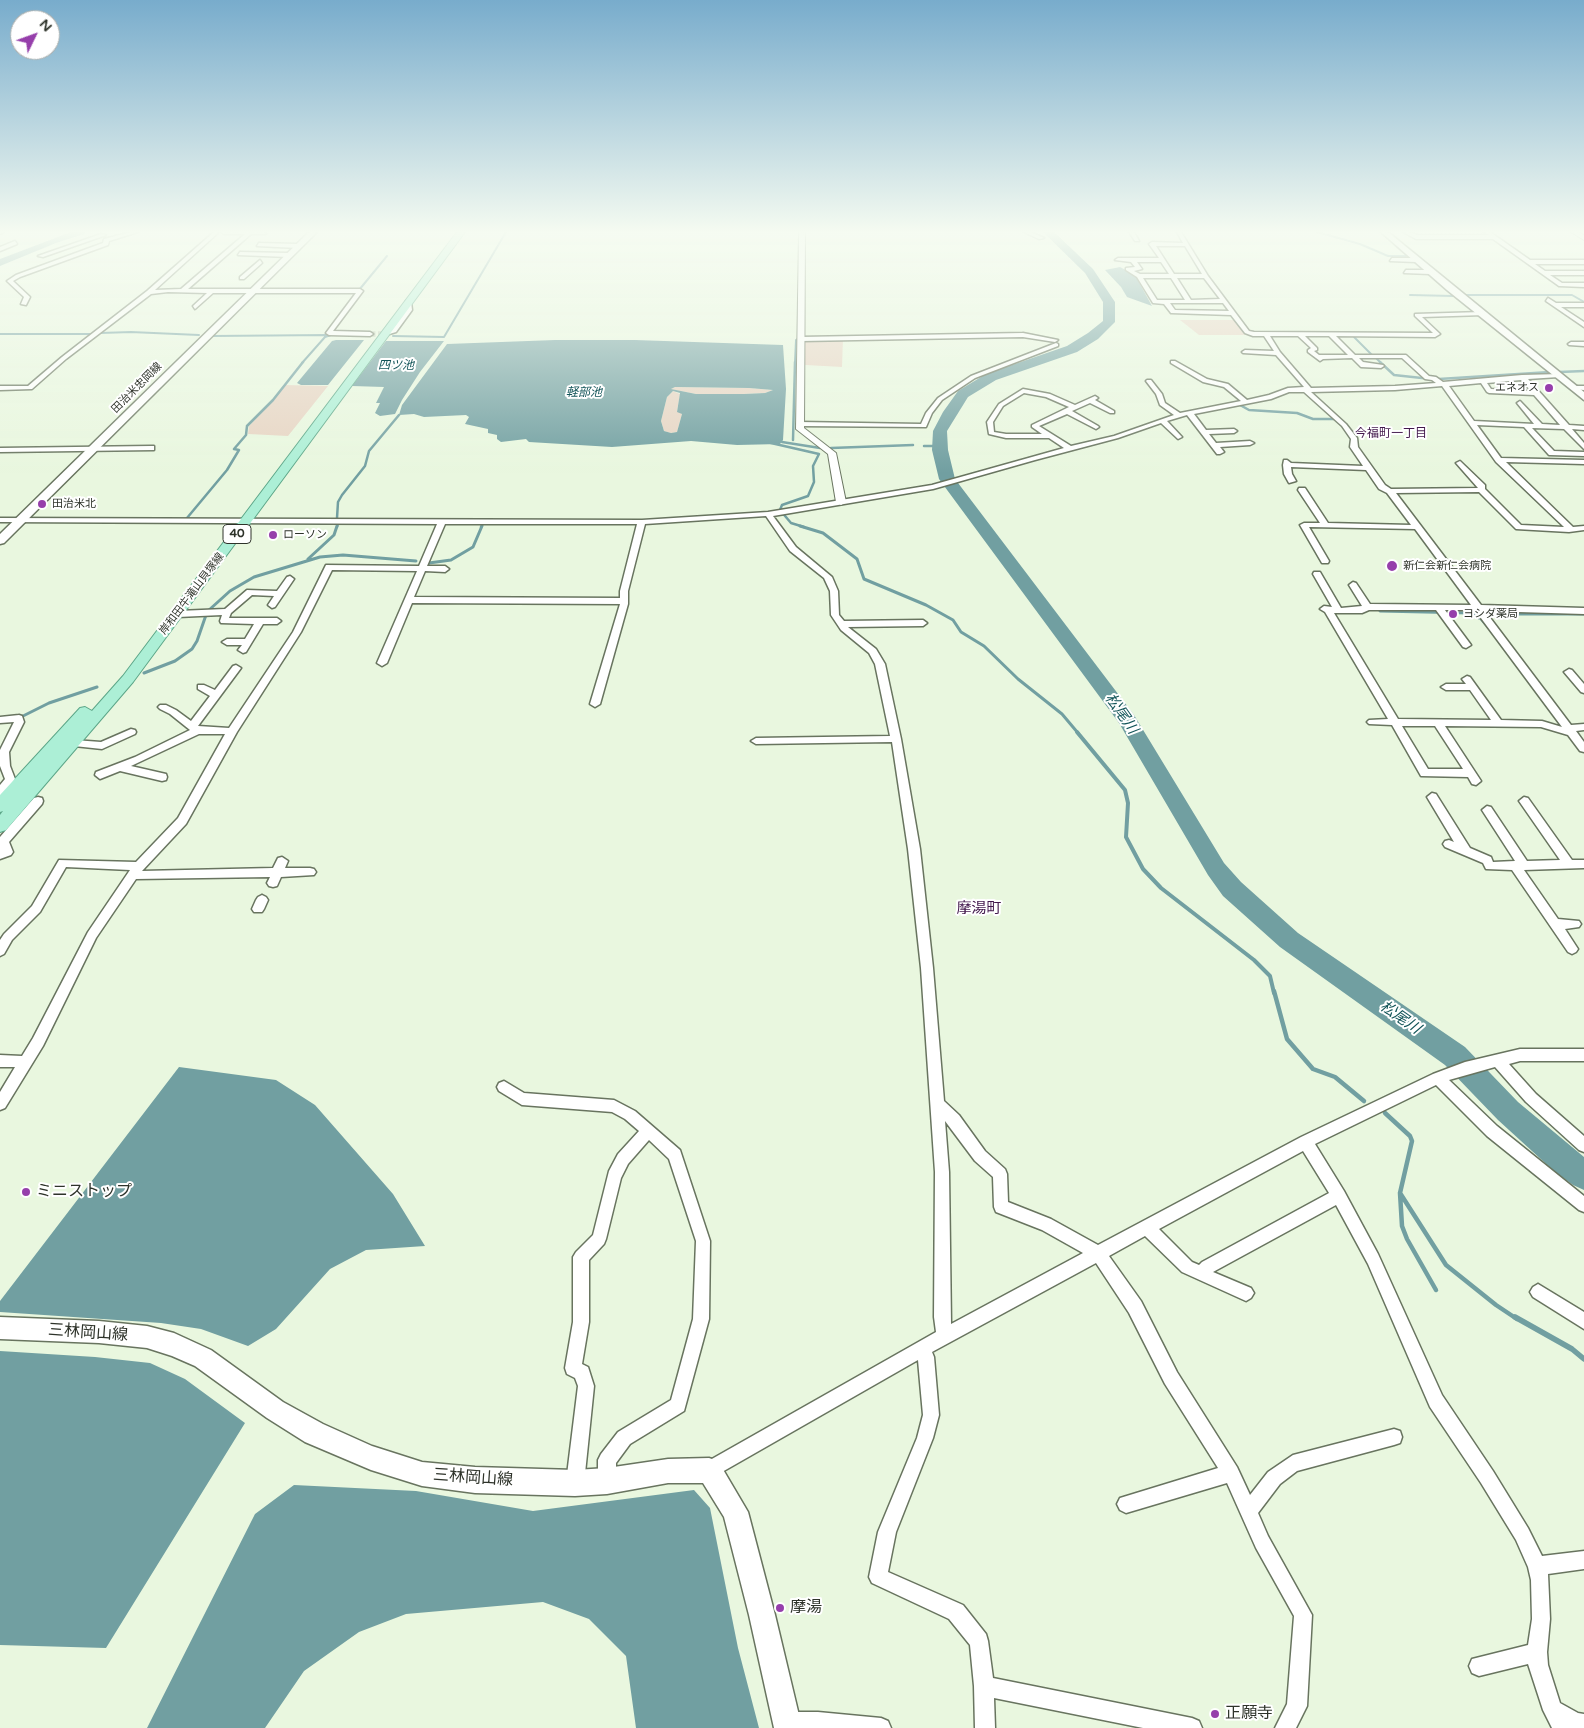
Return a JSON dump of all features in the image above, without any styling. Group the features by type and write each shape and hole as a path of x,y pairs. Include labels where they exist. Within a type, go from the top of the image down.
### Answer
{"main road":[{"name":"田治米忠岡線","path":"0,541 229,313"},
{"name":"岸和田牛滝山貝塚線","path":"0,826 128,679 178,614 240,520 393,313"},
{"name":"岸和田牛滝山貝塚線","path":"0,806 117,677 400,313"},
{"path":"1482,314 1559,375 1579,388 1584,397"},
{"name":"三林岡山線","path":"0,1328 99,1332 147,1337 174,1345 203,1358 274,1410 314,1433 371,1458 422,1474 475,1480 575,1483 607,1481 668,1471 709,1470"},
{"path":"709,1470 735,1512 762,1615 787,1725"}],"street":[{"path":"0,388 30,388 64,358 122,313"},
{"path":"344,313 329,333 370,334"},
{"path":"388,334 394,331 407,313"},
{"path":"801,313 802,385 800,424 803,432 832,453 841,502"},
{"path":"1233,313 1247,332 1331,335 1435,335 1418,315 1482,314"},
{"path":"1568,313 1584,325"},
{"path":"1573,316 1584,316"},
{"path":"1266,334 1276,350 1318,403 1344,425 1355,439 1354,447 1382,487 1390,491 1584,749"},
{"path":"1299,334 1315,349 1306,351 1319,358 1402,354 1427,378 1434,378 1443,384 1499,460 1571,530"},
{"path":"800,424 924,426 929,413 940,399 958,386 988,370 1038,352 1054,341 1023,335 801,339"},
{"path":"1331,335 1362,365 1377,367"},
{"path":"1571,344 1584,344"},
{"path":"1243,349 1276,350"},
{"path":"1174,362 1205,381 1226,385 1246,402"},
{"path":"0,520 642,522 777,513 933,487 1116,437 1179,415 1271,397 1288,390 1443,384 1559,375"},
{"path":"1522,377 1569,427 1584,447"},
{"path":"1482,380 1489,391 1536,393"},
{"path":"1148,383 1162,404 1179,415"},
{"path":"1050,436 1006,436 992,433 990,422 1001,405 1023,391 1048,395 1096,427"},
{"path":"1071,449 1034,426 1052,415 1093,399 1112,412"},
{"path":"1518,406 1525,409 1540,426"},
{"path":"1208,409 1216,416"},
{"path":"1188,413 1220,452"},
{"path":"1163,421 1178,437"},
{"path":"1472,423 1584,428"},
{"path":"1205,432 1231,431 1222,424"},
{"path":"1527,426 1552,454 1584,454"},
{"path":"1215,445 1235,446 1250,443"},
{"path":"0,450 151,448"},
{"path":"1499,460 1584,462"},
{"path":"1292,481 1287,463 1369,468"},
{"path":"1461,467 1482,487 1481,490 1519,527 1571,530 1584,528"},
{"path":"1302,490 1324,524"},
{"path":"1390,491 1481,490"},
{"path":"1308,500 1318,500"},
{"path":"777,513 793,549 828,577 834,591 835,615 841,624 856,640 872,651 880,664 896,739 915,859 927,968 942,1172 942,1317 944,1336"},
{"path":"382,663 442,521"},
{"path":"595,704 624,601 624,591 642,522"},
{"path":"1325,561 1314,534 1304,525 1417,527"},
{"path":"1320,552 1329,552"},
{"path":"0,1104 38,1042 92,935 136,870 182,821 232,731 297,632 329,567 445,569"},
{"path":"1317,574 1324,584 1330,610 1389,702 1395,722 1425,773 1473,777 1438,723"},
{"path":"272,606 290,579"},
{"path":"1313,584 1324,584"},
{"path":"1353,585 1367,608"},
{"path":"277,621 224,621 227,612 250,592 280,594"},
{"path":"408,600 624,601"},
{"path":"1330,610 1362,610 1367,608 1584,611"},
{"path":"1441,610 1466,646"},
{"path":"178,614 227,612"},
{"path":"841,624 866,625 904,620 923,623"},
{"path":"243,650 260,621"},
{"path":"227,642 248,642"},
{"path":"194,729 215,694 236,668"},
{"path":"1570,672 1584,690"},
{"path":"1446,687 1470,683 1498,723"},
{"path":"201,687 215,694"},
{"path":"163,706 194,729"},
{"path":"0,720 19,718 19,722 4,752 2,766 10,779 0,792"},
{"path":"1372,722 1542,724 1566,732 1584,726"},
{"path":"100,775 194,729 232,731"},
{"path":"74,743 102,746 131,732"},
{"path":"756,741 896,739"},
{"path":"119,767 162,778"},
{"path":"1432,797 1466,851"},
{"path":"0,855 7,852 3,841 38,801"},
{"path":"1524,801 1569,864"},
{"path":"1487,810 1572,949"},
{"path":"1449,844 1487,860 1490,866 1584,864"},
{"path":"276,878 282,861"},
{"path":"0,951 8,937 36,909 63,863 136,870 276,878 310,872"},
{"path":"212,874 217,863"},
{"path":"1556,924 1575,924"},
{"path":"709,1470 944,1336 1306,1142 1440,1077 1494,1060 1520,1055 1584,1055"},
{"path":"1494,1060 1531,1098 1584,1145"},
{"path":"0,1061 26,1062"},
{"path":"1440,1077 1492,1131 1584,1205"},
{"path":"504,1087 522,1099 614,1106 630,1115 674,1155 703,1241 701,1319 678,1405 624,1438 607,1460 607,1481"},
{"path":"937,1104 954,1120 980,1156 1000,1174 1001,1207 1046,1224 1099,1254 1134,1307 1171,1378 1231,1473 1262,1542 1303,1615 1297,1706 1285,1728"},
{"path":"575,1483 586,1386 582,1373 574,1368 581,1322 581,1257 599,1239 614,1176 623,1159 648,1131"},
{"path":"1306,1142 1339,1196 1373,1259 1436,1402 1487,1477 1522,1534 1537,1566 1540,1580 1541,1619 1537,1652 1538,1666 1552,1710 1563,1728"},
{"path":"1202,1275 1208,1267 1339,1196"},
{"path":"1147,1228 1187,1267 1246,1293"},
{"path":"1538,1292 1584,1320"},
{"path":"922,1348 926,1357 931,1415 925,1438 887,1532 878,1578 956,1612 979,1641 984,1686 984,1728"},
{"path":"1249,1511 1274,1478 1293,1464 1394,1437"},
{"path":"1126,1504 1231,1473"},
{"path":"1537,1566 1584,1560"},
{"path":"1479,1666 1537,1652"},
{"path":"984,1686 1192,1728"},
{"path":"1552,1710 1575,1723 1584,1724"},
{"path":"787,1725 818,1722 881,1728"}],"shaded area":[{"path":"1180,320 1234,320 1245,335 1199,335"},
{"path":"843,339 842,367 805,365 805,341"},
{"path":"285,385 328,386 288,436 248,434 249,426 274,400"},
{"path":"675,387 773,390 765,393 696,394 670,389"},
{"path":"673,391 680,394 677,411 682,414 677,432 671,433 664,431 661,421 667,397"}],"water":[{"name":"四ツ池","path":"364,340 328,385 301,385 297,383 332,341"},
{"name":"軽部池","path":"555,340 635,340 783,345 786,389 783,440 780,444 737,445 691,441 612,447 529,442 526,439 501,442 497,439 497,435 488,433 488,429 465,424 469,417 466,415 424,417 414,414 399,415 402,405 447,344","holes":["675,387 749,388 773,390 765,393 696,394 671,389","673,391 680,393 677,412 682,414 677,432 671,433 664,431 661,421 667,397"]},
{"name":"四ツ池","path":"386,341 444,341 420,372 395,414 380,416 375,413 380,403 376,403 384,387 352,386"},
{"path":"179,1067 276,1080 315,1105 393,1194 425,1246 366,1250 330,1269 276,1329 248,1346 201,1329 161,1323 0,1312 0,1301"},
{"path":"0,1351 95,1357 150,1363 185,1379 245,1423 106,1648 0,1645"},
{"path":"294,1485 416,1491 533,1511 694,1490 710,1508 738,1648 759,1728 636,1728 626,1656 589,1619 543,1602 406,1614 359,1632 304,1671 265,1728 147,1728 255,1514"}],"waterway":[{"path":"393,336 444,337 458,313"},
{"name":"松尾川","path":"1109,313 1109,322 1093,336 1072,349 991,377 963,394 950,412 940,431 940,450 947,479 1127,720 1216,869 1232,889 1289,940 1455,1056 1508,1111 1566,1162 1584,1175"},
{"path":"100,333 131,332 199,335"},
{"path":"0,334 93,334"},
{"path":"212,336 328,335"},
{"path":"302,363 325,337 331,335"},
{"path":"1354,337 1373,356"},
{"path":"795,363 796,340"},
{"path":"1375,357 1380,362"},
{"path":"187,518 227,470 239,450 234,449 246,435 247,426 273,400 303,362"},
{"path":"793,440 795,362"},
{"path":"1380,362 1394,375 1431,379"},
{"path":"1559,372 1584,371"},
{"path":"1439,379 1550,372"},
{"path":"1240,405 1249,410 1297,413 1313,419 1334,419"},
{"path":"337,518 338,502 342,495 365,466 369,451 399,415"},
{"path":"782,442 820,448"},
{"path":"771,443 819,454 813,466 814,482 808,496 782,505 780,510 791,523 804,527"},
{"path":"831,448 913,445"},
{"path":"924,446 940,446"},
{"path":"337,527 338,523"},
{"path":"308,559 334,535 337,526"},
{"path":"429,563 451,560 473,547 482,526"},
{"path":"800,526 823,533 857,559 864,579 926,605 953,620 961,632 984,646 1018,679 1062,714 1078,733"},
{"path":"209,610 230,591 254,577 320,557 343,555 416,561"},
{"path":"1380,611 1470,613 1479,618"},
{"path":"1476,613 1489,628"},
{"path":"1491,614 1584,614"},
{"path":"144,673 175,661 192,649 197,641 206,615"},
{"path":"23,716 49,703 97,687"},
{"path":"1077,732 1125,790 1128,803 1126,837 1143,869 1161,888 1254,960 1270,976 1274,993"},
{"path":"1274,991 1287,1039 1313,1069 1335,1077 1364,1101"},
{"path":"1385,1113 1410,1136 1412,1141 1400,1193"},
{"path":"1400,1193 1446,1265 1496,1305 1517,1319"},
{"path":"1400,1193 1402,1226 1407,1239 1436,1290"},
{"path":"1515,1317 1572,1349 1584,1359"}],"tunnel":[{"path":"370,334 388,334"}],"place":[{"name":"エネオス","path":"1549,388"},
{"name":"田治米北","path":"42,504"},
{"name":"ローソン","path":"273,535"},
{"name":"新仁会新仁会病院","path":"1392,566"},
{"name":"ヨシダ薬局","path":"1453,614"},
{"name":"ミニストップ","path":"26,1192"},
{"name":"摩湯","path":"780,1608"},
{"name":"正願寺","path":"1215,1714"}],"district":[{"name":"今福町一丁目","path":"1391,434"},
{"name":"摩湯町","path":"979,909"}]}
